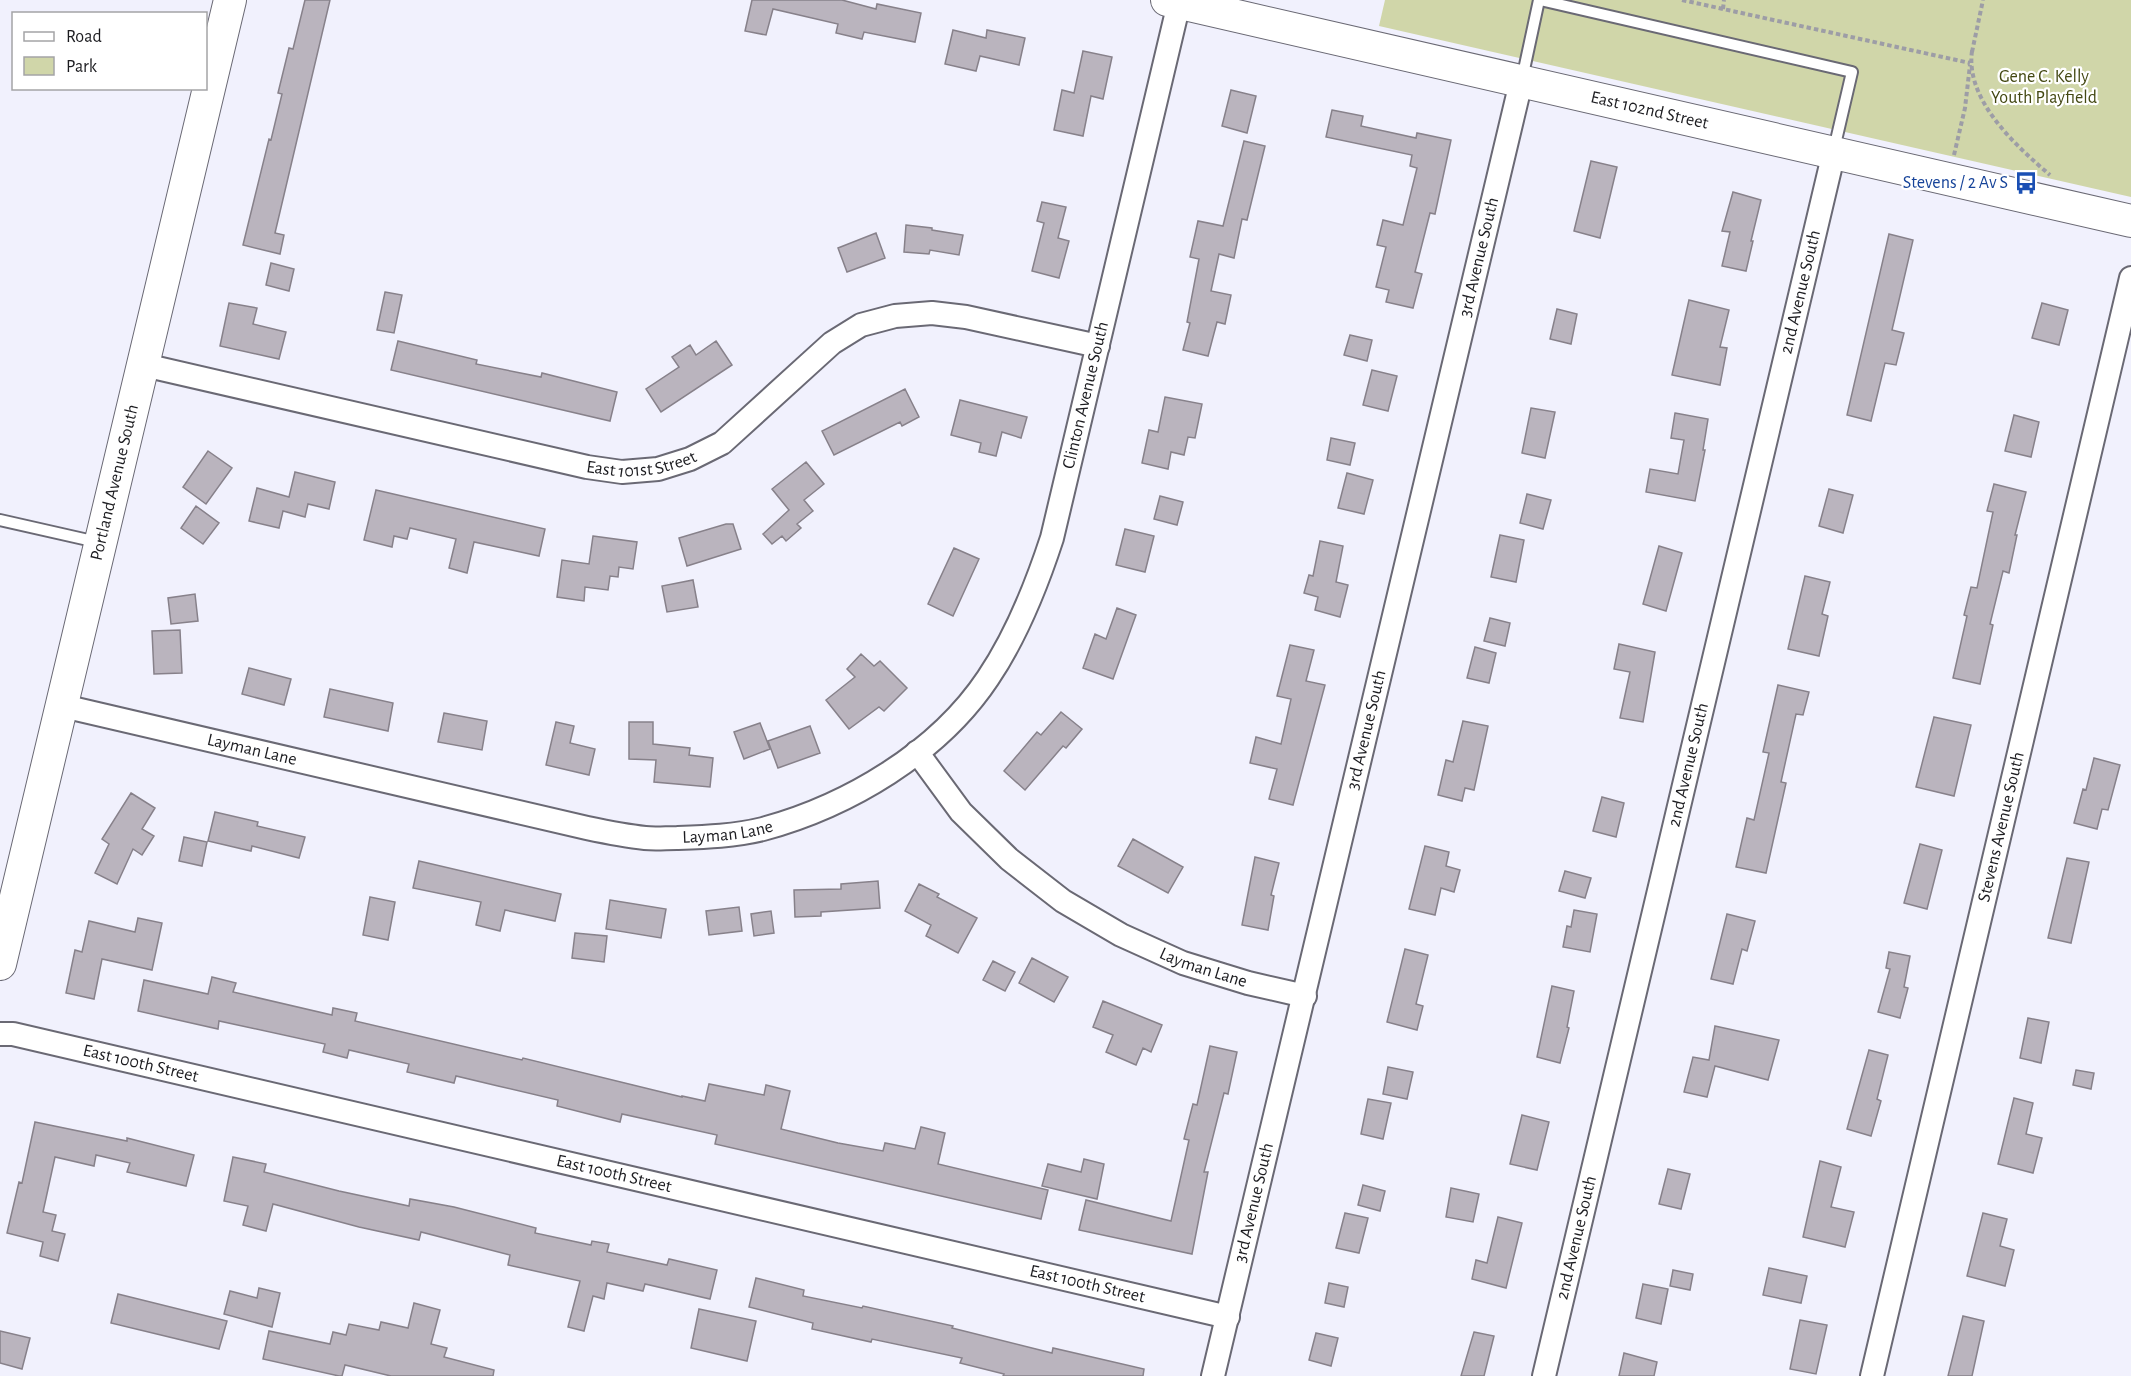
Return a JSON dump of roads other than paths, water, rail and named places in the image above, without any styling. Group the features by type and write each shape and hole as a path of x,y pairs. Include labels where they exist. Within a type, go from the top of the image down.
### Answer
{"street":[{"name":"Portland Avenue South","path":"0,964 230,0"},
{"name":"East 102nd Street","path":"1191,3 1521,82 2131,221"},
{"name":"Clinton Avenue South","path":"917,752 955,719 988,679 1014,635 1036,587 1052,538 1098,346 1191,3"},
{"name":"3rd Avenue South","path":"1213,1376 1521,82"},
{"name":"2nd Avenue South","path":"1544,1376 1834,152"},
{"name":"Stevens Avenue South","path":"1872,1376 2131,278"},
{"name":"East 101st Street","path":"144,364 587,467 622,472 658,469 690,459 722,442 832,343 861,325 895,316 932,313 966,317 1098,346"},
{"name":"Layman Lane","path":"63,706 587,828 646,838 704,837 761,830 816,812 870,786 917,752 961,812 1009,859 1063,901 1121,935 1183,963 1248,983 1305,996"},
{"name":"East 100th Street","path":"0,1034 18,1035 1228,1317"}],"lane":[{"path":"1521,82 1539,0 1852,72 1834,152"},
{"path":"0,520 100,543"}],"place":[{"name":"Stevens / 2 Av S","path":"2026,183"}],"park label":[{"name":"Gene C. Kelly Youth Playfield","path":"2044,88"}]}
